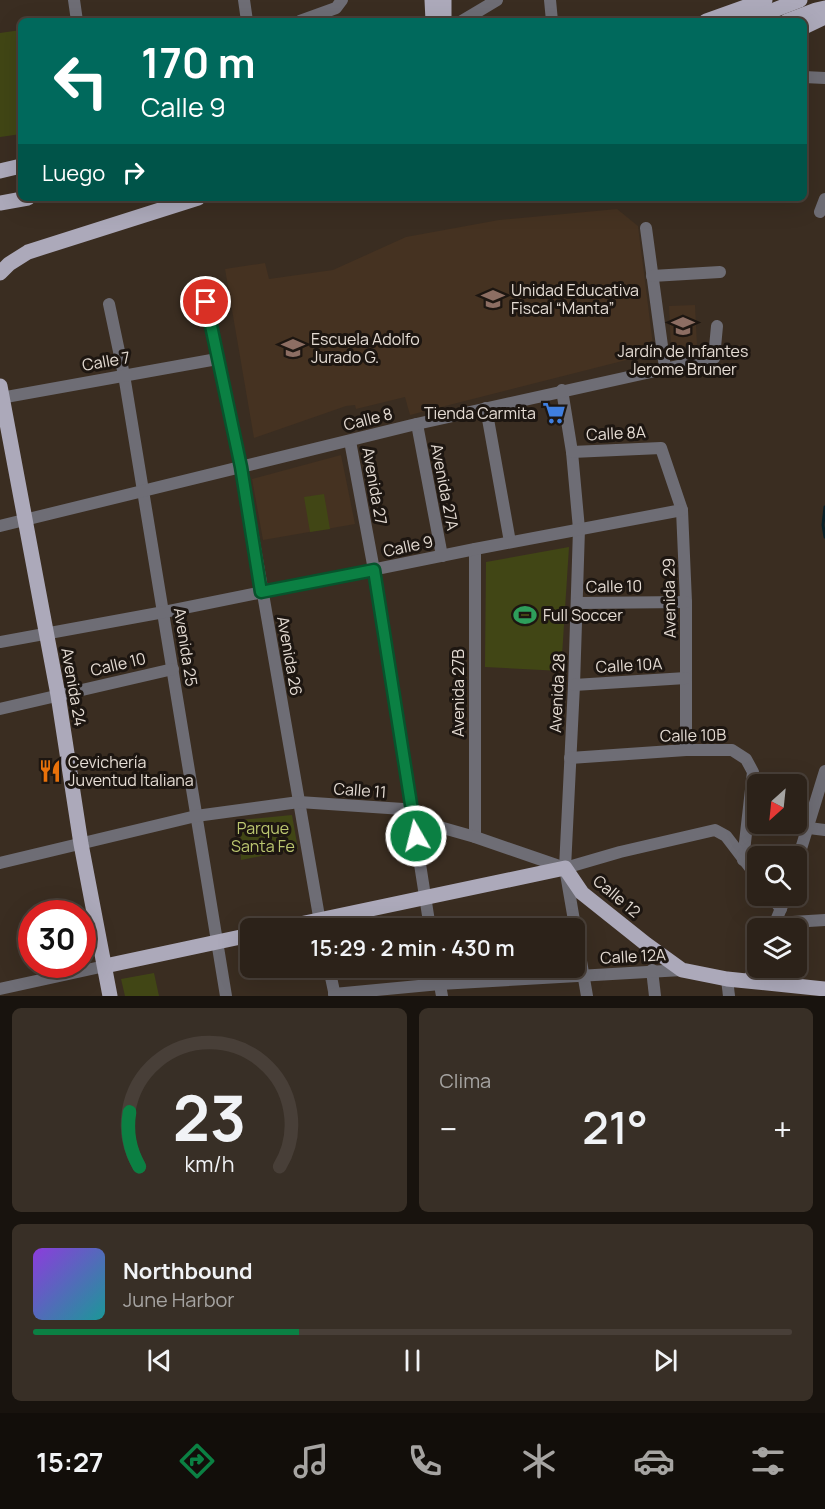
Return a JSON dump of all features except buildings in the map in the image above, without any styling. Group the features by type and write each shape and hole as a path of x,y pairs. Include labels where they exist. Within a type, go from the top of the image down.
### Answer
{"main road":[{"path":"432,0 441,18"},
{"path":"442,18 444,0"},
{"path":"714,18 765,0"},
{"path":"755,18 800,0"},
{"path":"795,18 825,9"},
{"path":"807,26 825,17"},
{"path":"0,172 18,167"},
{"path":"0,172 18,175"},
{"path":"0,203 18,200"},
{"path":"0,273 9,264 28,252 189,201"},
{"name":"Avenida 24","path":"1,393 58,695 81,844 111,996"},
{"path":"343,918 425,897 565,868"},
{"name":"Calle 12","path":"565,868 582,892 682,970 727,979 825,989"},
{"path":"105,966 240,937"}],"street":[{"path":"74,0 77,18"},
{"path":"244,0 247,18"},
{"path":"308,18 336,8 342,0"},
{"path":"467,18 497,0"},
{"path":"550,0 552,18"},
{"path":"807,77 825,78"},
{"path":"820,212 825,199"},
{"path":"646,228 665,368"},
{"path":"652,276 720,272"},
{"name":"Avenida 26","path":"203,284 241,467 319,918"},
{"name":"Avenida 25","path":"109,304 124,375 226,996"},
{"name":"Calle 8","path":"0,526 417,424 714,358 717,326"},
{"name":"Calle 7","path":"1,393 217,359"},
{"name":"Avenida 28","path":"562,390 572,452 579,529 565,868 574,918"},
{"path":"486,408 510,542"},
{"name":"Avenida 27A","path":"417,424 442,556"},
{"name":"Avenida 27","path":"350,441 374,570 428,918"},
{"name":"Calle 8A","path":"572,452 661,448"},
{"name":"Avenida 29","path":"661,448 682,510 686,602 686,750"},
{"name":"Calle 9","path":"0,642 682,510"},
{"name":"Avenida 27B","path":"475,549 475,837"},
{"name":"Calle 10","path":"577,603 686,602"},
{"name":"Calle 10","path":"0,709 173,669"},
{"name":"Calle 10A","path":"574,685 686,678"},
{"name":"Calle 10B","path":"570,758 686,750 732,750 740,753 751,765 753,771 743,860"},
{"path":"803,846 825,771"},
{"name":"Calle 11","path":"0,863 196,816 299,802 403,809 422,822 475,837 565,868"},
{"path":"809,828 825,830"},
{"path":"565,868 711,829 726,836 747,865"},
{"path":"777,918 782,906"},
{"path":"807,922 825,920"},
{"path":"0,989 105,966"},
{"path":"652,970 655,996"},
{"name":"Calle 12A","path":"585,975 682,970"},
{"name":"Avenida 28","path":"585,975 587,996"},
{"path":"331,978 334,995"},
{"name":"Calle 12A","path":"334,995 441,990 556,978"},
{"path":"727,979 729,996"}],"shaded area":[{"name":"Unidad Educativa Fiscal “Manta”","path":"617,209 638,226 654,353 410,415 405,397 356,409 355,405 346,406 254,438 225,269 265,263 269,279 333,270 406,237 499,220"},
{"name":"Jardín de Infantes Jerome Bruner","path":"695,305 697,346 671,347 669,306"},
{"path":"341,455 355,524 263,540 252,479"}],"green space":[{"path":"18,30 18,134 0,137 0,33"},
{"path":"324,494 330,529 310,532 304,497"},
{"name":"Full Soccer","path":"569,547 561,671 485,667 486,562"},
{"name":"Parque Santa Fe","path":"292,815 298,849 241,860 240,820"},
{"path":"154,973 159,996 125,996 121,979"}],"waterway":[{"path":"825,507 823,525 825,537"}],"place":[{"name":"Unidad Educativa Fiscal “Manta”","path":"493,299"},
{"name":"Jardín de Infantes Jerome Bruner","path":"683,326"},
{"name":"Escuela Adolfo Jurado G.","path":"293,348"},
{"name":"Tienda Carmita","path":"554,413"},
{"name":"Full Soccer","path":"525,615"},
{"name":"Cevichería Juventud Italiana","path":"50,771"}],"route":[{"path":"206,302 241,467 261,592 374,570 416,836"}]}
